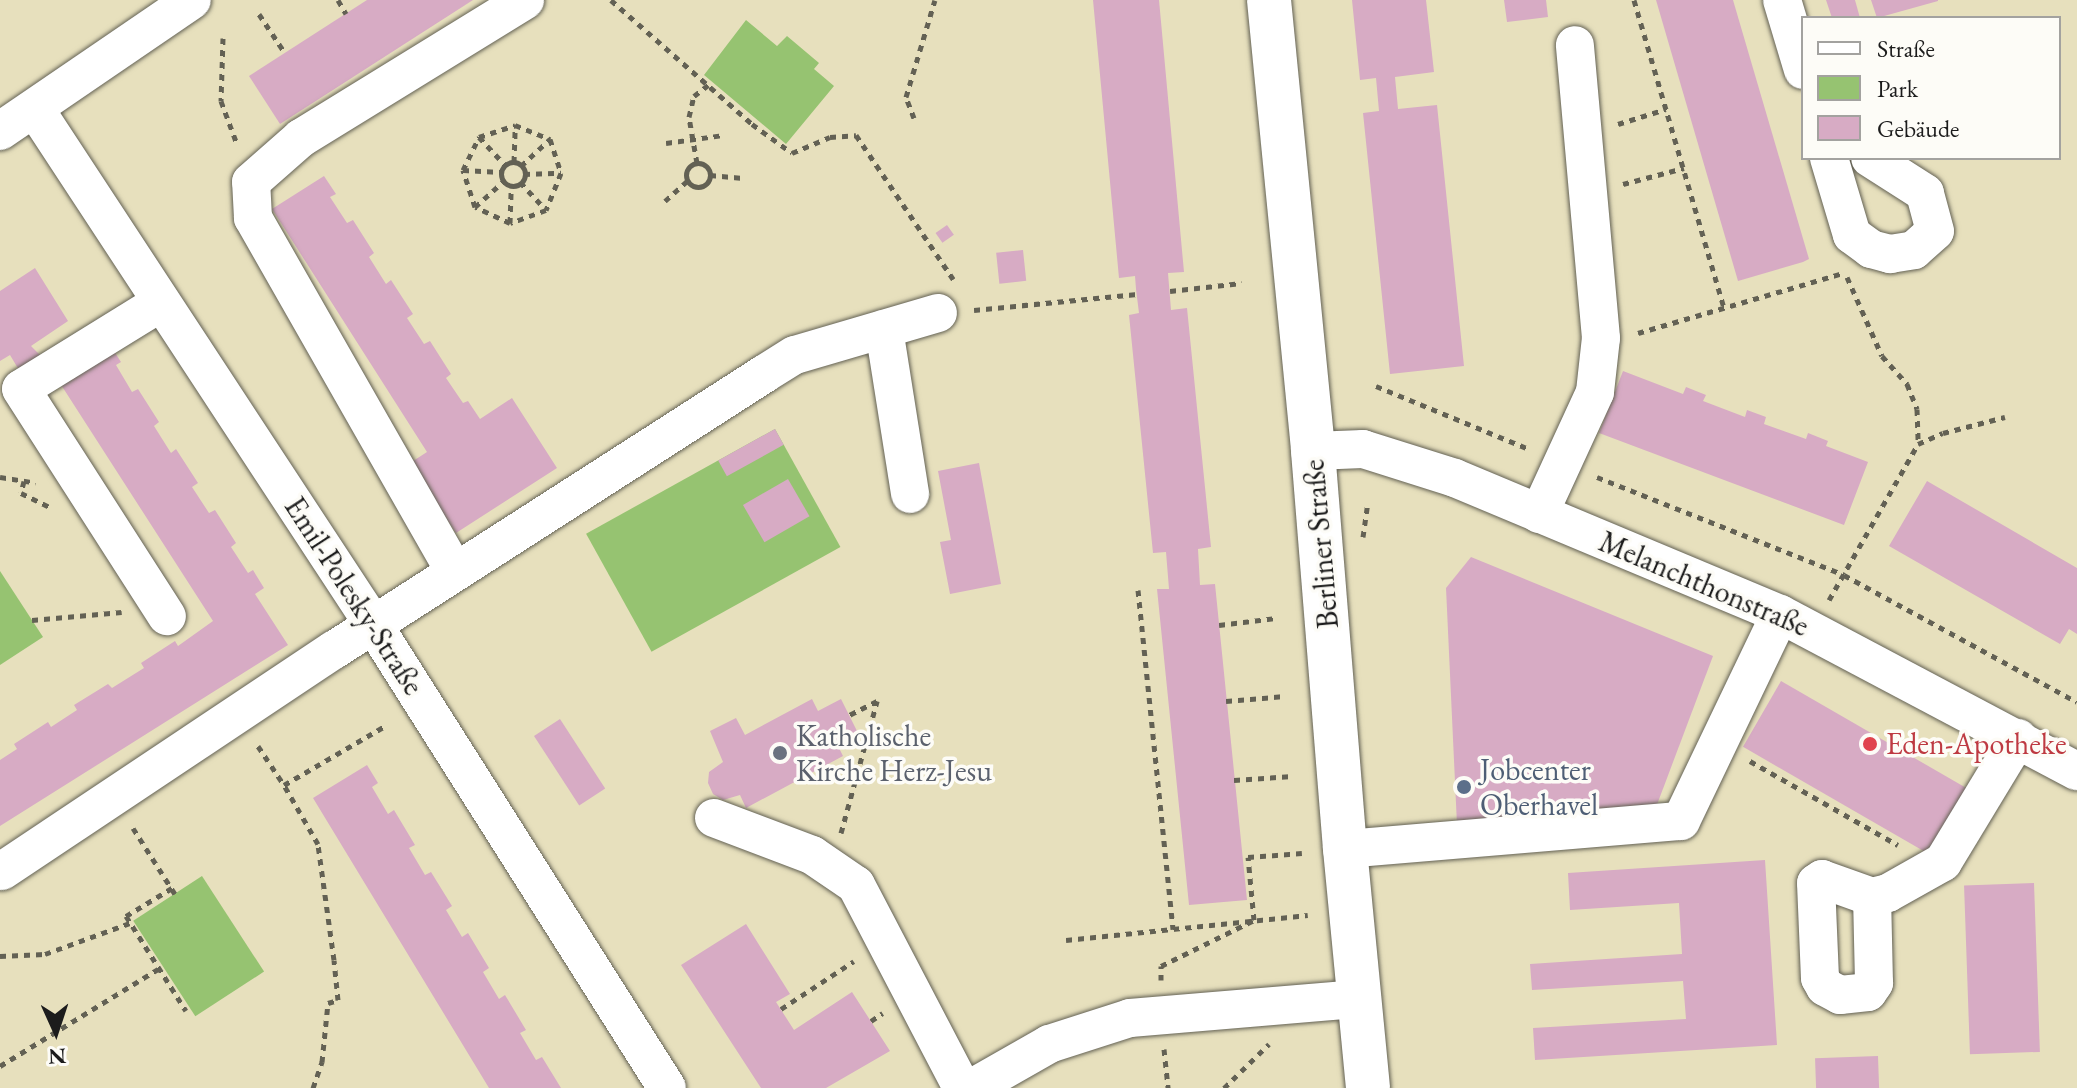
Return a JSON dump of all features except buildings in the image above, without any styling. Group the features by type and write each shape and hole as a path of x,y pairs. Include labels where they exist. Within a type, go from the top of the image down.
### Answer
{"main road":[{"name":"Berliner Straße","path":"1269,0 1313,451 1368,1088"}],"street":[{"path":"0,131 192,0"},
{"path":"455,572 253,218 251,182 301,138 525,0"},
{"path":"1782,0 1801,63"},
{"path":"1539,514 1595,392 1601,338 1575,45"},
{"name":"Emil-Polesky-Straße","path":"35,109 373,624 667,1088"},
{"path":"1830,160 1858,260 1914,250 1935,231 1925,193 1873,160"},
{"path":"160,303 10,396 165,613"},
{"path":"2,871 373,624 795,355 959,303"},
{"path":"884,329 910,494"},
{"name":"Melanchthonstraße","path":"1313,451 1363,449 1455,478 1796,621 2077,771"},
{"path":"1345,849 1681,821 1718,743 1796,621"},
{"path":"1872,897 1888,893 1943,862 2018,738"},
{"path":"714,818 812,855 856,885 962,1088"},
{"path":"972,1088 1049,1044 1130,1018 1358,999"}],"path":[{"path":"338,0 346,14"},
{"path":"611,0 752,124 792,153 830,137 856,135 959,303 1137,294"},
{"path":"914,118 906,97 935,0"},
{"path":"1634,0 1724,308"},
{"path":"259,14 285,53"},
{"path":"223,38 221,101 251,182"},
{"path":"697,163 689,117 694,96 708,85"},
{"path":"1608,127 1666,109"},
{"path":"514,162 515,125"},
{"path":"515,125 550,139 561,173 546,210 510,223 475,207 463,170 479,137 515,125"},
{"path":"666,143 724,135"},
{"path":"479,137 505,165"},
{"path":"521,166 550,139"},
{"path":"514,162 521,166 524,174 520,182 511,185 504,181 501,172 505,165 514,162"},
{"path":"665,201 687,181 687,169 697,163 705,165 710,175"},
{"path":"1620,172 1623,185 1684,168"},
{"path":"463,170 501,172"},
{"path":"524,174 561,173"},
{"path":"710,175 746,178"},
{"path":"687,181 700,187 710,175"},
{"path":"475,207 504,181"},
{"path":"520,182 546,210"},
{"path":"510,223 511,185"},
{"path":"1601,338 1621,338 1724,308 1858,260 1861,316 1882,356 1907,384 1917,409 1918,444 1844,575 1796,621"},
{"path":"1170,291 1242,283"},
{"path":"1376,386 1844,575 2077,702"},
{"path":"1918,444 1943,433 2005,417"},
{"path":"1138,590 1173,929"},
{"path":"32,620 98,612 165,613"},
{"path":"1219,625 1276,618"},
{"path":"1226,701 1285,696"},
{"path":"831,868 877,701 849,715"},
{"path":"238,714 318,844 338,1000 328,1003 322,1062 313,1088"},
{"path":"284,785 385,726"},
{"path":"1718,743 1936,867"},
{"path":"1234,780 1293,776"},
{"path":"1254,920 1245,857 1302,853"},
{"path":"172,888 126,916 186,1011"},
{"path":"1066,940 1308,915"},
{"path":"1161,966 1254,920"},
{"path":"0,956 45,954 130,923"},
{"path":"781,1009 858,958"},
{"path":"0,1066 161,967"},
{"path":"1163,1044 1168,1088"},
{"path":"1224,1088 1269,1044"}],"green space":[{"path":"746,20 777,46 787,36 819,63 814,69 834,86 786,144 704,75"},
{"path":"775,429 840,547 652,652 586,534"},
{"path":"0,571 43,637 0,665"},
{"path":"202,876 264,972 195,1016 133,921"}],"place":[{"name":"Eden-Apotheke","path":"1870,744"},
{"name":"Katholische Kirche Herz-Jesu","path":"780,753"},
{"name":"Jobcenter Oberhavel","path":"1464,787"}]}
